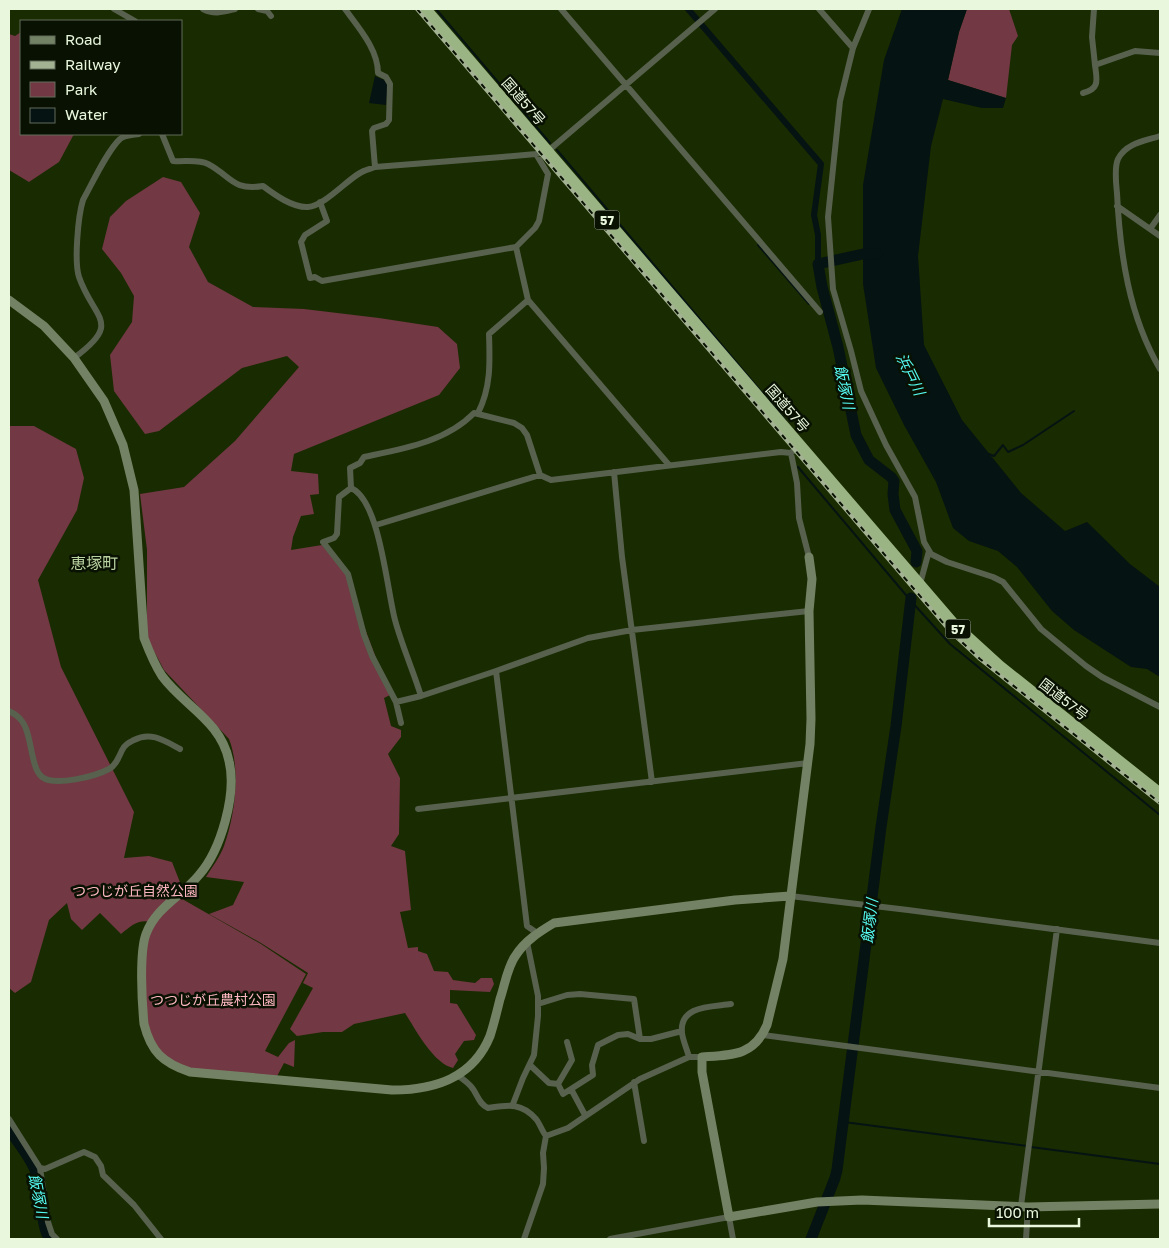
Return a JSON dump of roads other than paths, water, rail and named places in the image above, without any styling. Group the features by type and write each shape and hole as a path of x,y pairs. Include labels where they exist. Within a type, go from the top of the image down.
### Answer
{"highway":[{"name":"国道57号","path":"425,9 542,153 796,449 954,625 981,650 1160,794"}],"street":[{"path":"114,9 133,20"},
{"path":"203,9 220,14 235,9"},
{"path":"258,9 267,11 271,16"},
{"path":"345,9 369,44 378,63 378,73 386,77 390,84 389,120 386,124 374,128 372,131 375,167"},
{"path":"562,9 820,312"},
{"path":"162,135 173,161 206,163 240,186 252,188 263,186 280,198 298,206 310,207 343,187 360,172 375,167 542,153 715,9"},
{"path":"819,9 853,48"},
{"path":"869,9 853,48 840,101 828,217 832,289 861,391 886,445 915,497 924,542 928,551 947,562 1003,582 1041,629 1086,666 1102,677 1160,707"},
{"path":"1083,93 1093,90 1096,85 1097,76 1092,37 1094,9"},
{"path":"1095,66 1135,51 1160,54"},
{"path":"74,358 94,342 100,333 102,325 79,277 78,229 80,209 103,164 120,139 132,135"},
{"path":"1160,136 1128,147 1117,160 1117,206 1131,303 1148,349 1160,369"},
{"path":"320,202 327,221 305,234 301,242 310,278 315,277 322,281 516,247 535,228 542,213 548,174 542,153"},
{"path":"1117,206 1160,236"},
{"path":"1150,229 1160,215"},
{"path":"516,247 528,300 669,465"},
{"path":"9,300 44,326 74,358 104,401 124,445 134,490 144,638 151,657 163,676 216,730 230,762 231,781 228,804 216,851 199,876 163,907 152,922 142,949 143,1012 147,1036 154,1049 169,1063 190,1072 410,1090 425,1088 444,1082 457,1075 480,1054 489,1036 511,964 516,955 537,933 554,923 735,900 790,896 1160,943"},
{"path":"478,414 485,400 489,378 489,334 528,300"},
{"path":"351,488 350,468 360,463 364,457 441,437 458,427 474,413 514,423 522,428 528,435 540,475"},
{"path":"376,525 540,475 551,480 796,449 799,518 809,557 812,580 809,611 811,719 808,763 783,959 767,1025 757,1043 747,1050 727,1056 689,1057 634,1082 614,1098 568,1128 546,1136"},
{"path":"614,472 622,557 652,782"},
{"path":"351,488 358,491 376,525 394,619 421,696"},
{"path":"351,488 338,497 337,534 334,538 323,542 348,574 364,635 372,656 396,702 401,723"},
{"path":"920,585 928,551"},
{"path":"396,702 496,672 588,638 632,630 809,611"},
{"path":"496,672 528,926 537,933"},
{"path":"9,711 22,720 37,772 46,779 61,781 77,779 110,769 115,764 124,747 138,738 152,736 180,749"},
{"path":"418,809 808,763"},
{"path":"1026,1239 1024,1206 1056,929"},
{"path":"514,1104 534,1055 538,1004 527,942"},
{"path":"538,1004 567,995 587,994 634,999 640,1039"},
{"path":"689,1057 682,1031 686,1016 693,1010 731,1004"},
{"path":"558,1084 563,1094 593,1075 592,1066 598,1045 618,1035 628,1034 640,1039 651,1039 682,1031"},
{"path":"763,1035 1160,1088"},
{"path":"558,1084 572,1060 567,1042"},
{"path":"702,1057 702,1072 733,1239"},
{"path":"530,1065 543,1079 549,1083 558,1084"},
{"path":"457,1075 468,1083 474,1090 480,1103 488,1108 514,1104 528,1110 537,1120 546,1136 543,1153 543,1184 524,1239"},
{"path":"634,1082 644,1141"},
{"path":"571,1089 585,1116"},
{"path":"9,1119 40,1168 48,1222 52,1234 57,1239"},
{"path":"40,1168 45,1169 84,1152 95,1157 101,1166 103,1175 134,1205 160,1239"},
{"path":"610,1239 729,1217 831,1201 862,1200 1024,1206 1160,1204"}],"water":[{"name":"浜戸川","path":"902,9 967,9 959,32 948,80 1006,98 1003,108 982,108 943,99 931,146 918,256 924,345 962,420 1021,493 1065,531 1087,522 1130,564 1160,587 1160,677 1147,669 1131,667 1074,630 1052,611 1017,567 998,551 969,541 953,528 936,482 904,425 876,368 863,284 863,185 884,60"},
{"path":"375,76 388,84 386,105 369,103"}],"waterway":[{"path":"436,9 550,143"},
{"path":"688,9 821,164 814,215 818,235 818,264"},
{"path":"557,150 786,421"},
{"path":"758,245 809,304"},
{"name":"飯塚川","path":"877,254 863,254 818,264 838,347 856,435 869,460 894,481 895,510 917,551 916,562"},
{"path":"989,454 994,456 1003,445 1008,452 1023,445 1074,411"},
{"path":"798,467 911,601 950,644 1160,815"},
{"name":"飯塚川","path":"811,1239 837,1170 881,827 896,726 911,598"},
{"path":"844,1122 1027,1146"},
{"name":"飯塚川","path":"9,1130 27,1154 35,1170 44,1226 50,1239"},
{"path":"1031,1147 1160,1164"}],"railway":[{"path":"417,9 950,631 980,659 1160,803"}],"district":[{"name":"恵塚町","path":"94,563"}],"park label":[{"name":"つつじが丘自然公園","path":"135,890"},
{"name":"つつじが丘農村公園","path":"213,999"}]}
